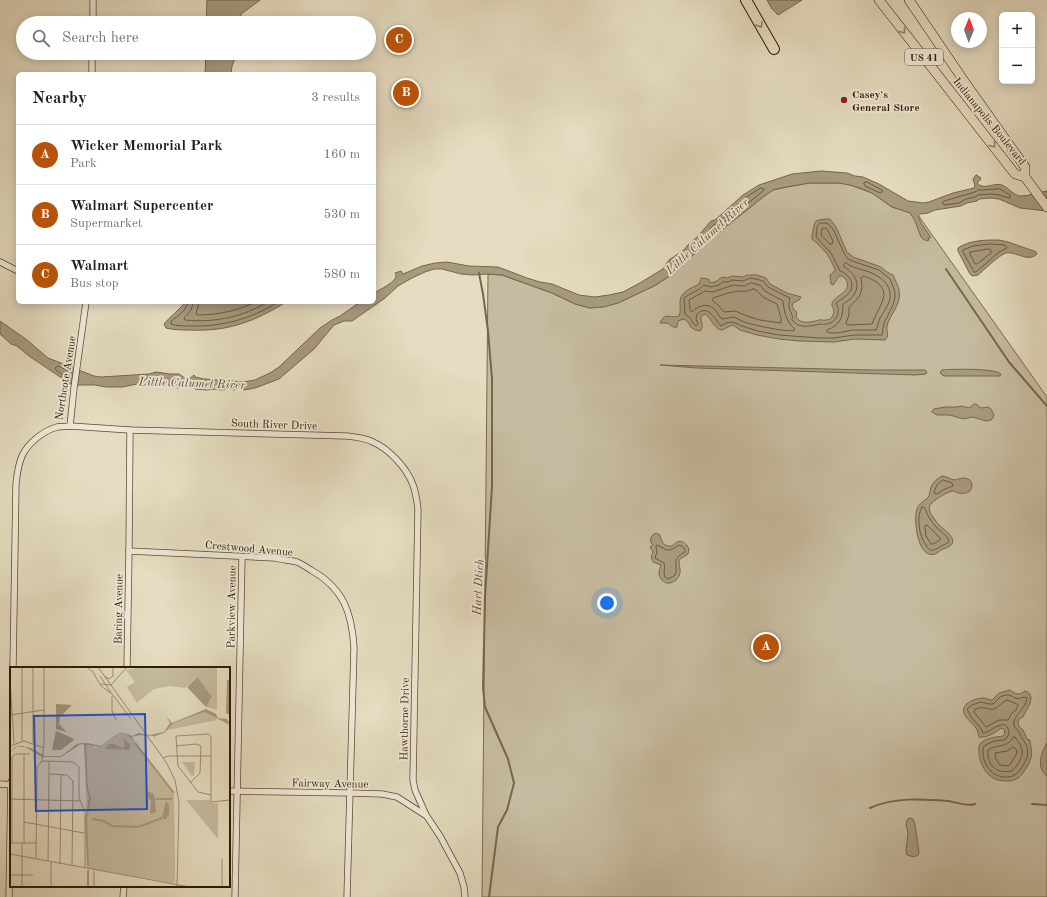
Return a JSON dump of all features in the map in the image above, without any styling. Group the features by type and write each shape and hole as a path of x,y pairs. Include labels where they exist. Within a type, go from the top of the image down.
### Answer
{"highway":[{"path":"746,0 774,49"},
{"name":"Indianapolis Boulevard","path":"879,0 1015,174 1025,178 1047,207"},
{"name":"Indianapolis Boulevard","path":"909,0 1025,167 1025,178"}],"street":[{"path":"93,0 93,16"},
{"path":"92,60 92,72"},
{"path":"0,262 16,270"},
{"name":"Northcote Avenue","path":"13,667 16,484 18,467 22,455 35,439 45,432 57,427 70,426 86,304"},
{"name":"South River Drive","path":"70,426 130,430 346,436 372,441 390,453 413,483 417,497 418,529"},
{"path":"129,551 130,430"},
{"name":"Hawthorne Drive","path":"418,529 413,780 415,790 426,815 440,836 460,873 465,897"},
{"name":"Crestwood Avenue","path":"129,551 275,558 298,562 320,575 337,590 345,604 350,619 354,648 347,897"},
{"name":"Baring Avenue","path":"127,667 129,551"},
{"name":"Parkview Avenue","path":"235,897 242,557"},
{"path":"0,784 10,783"},
{"name":"Fairway Avenue","path":"230,792 382,794 397,797 426,815"},
{"path":"9,897 10,840"}],"shaded area":[{"path":"810,183 839,183 850,185 872,193 892,207 918,215 1047,397 1047,897 482,897 488,274 502,275 552,293 575,304 590,308 618,303 656,285 674,273 708,241 773,190"}],"water":[{"path":"207,0 260,0 241,14 241,16 206,16"},
{"path":"767,0 802,0 778,15 772,9"},
{"path":"206,60 234,60 231,72 205,72"},
{"name":"Little Calumet River","path":"821,171 847,173 863,177 879,184 908,201 923,203 974,188 975,186 973,179 977,175 981,179 977,183 980,185 986,186 999,184 1018,196 1047,191 1047,211 1020,208 999,199 991,198 979,199 961,206 935,210 920,214 918,216 930,236 930,238 928,238 929,240 927,241 921,237 915,221 910,213 892,207 872,193 860,188 839,183 809,183 781,188 773,190 763,197 708,241 674,273 656,285 618,303 604,307 590,308 575,304 552,293 502,275 472,275 442,269 434,269 412,278 398,286 385,298 352,321 344,321 334,325 314,349 279,379 255,388 244,390 239,388 234,390 195,389 190,383 185,383 178,388 158,383 148,385 137,384 122,387 72,385 29,356 17,346 11,344 0,334 0,321 27,340 48,358 94,376 101,377 149,374 156,372 179,374 188,379 194,375 195,377 204,379 243,382 255,380 279,367 320,328 357,304 376,304 376,292 393,281 396,276 395,273 401,271 403,274 422,266 447,262 469,266 498,267 527,278 552,284 579,295 595,297 623,292 663,269 669,260 685,249 711,221 715,220 743,195 759,185 792,174"},
{"path":"830,219 836,227 847,252 853,257 881,267 893,275 899,288 899,300 888,322 888,335 885,340 855,339 834,342 779,339 740,330 733,325 721,330 717,328 705,314 701,316 702,326 700,331 693,329 684,319 678,321 677,327 673,327 667,323 660,323 666,316 679,316 681,297 686,291 699,284 701,278 708,279 709,282 713,282 722,277 743,277 747,275 757,275 766,278 770,284 787,293 801,297 793,303 792,306 797,312 796,317 798,320 810,322 830,319 834,313 832,302 846,291 848,285 844,277 840,276 833,285 831,284 830,275 835,271 835,269 828,255 812,239 816,221"},
{"path":"983,240 999,240 1034,251 1037,254 1026,257 1010,253 1003,254 978,275 972,276 958,251 958,248 963,245"},
{"path":"183,304 283,304 264,315 229,327 204,330 178,330 166,328 164,324"},
{"path":"660,365 925,370 927,372 926,374 915,375 697,368"},
{"path":"942,370 982,370 1001,374 1000,376 945,376 940,372"},
{"path":"974,404 981,408 988,407 991,409 994,415 993,418 986,421 973,417 963,419 950,415 937,415 932,412 934,409 945,407 962,406 969,408"},
{"path":"942,476 954,480 966,478 971,482 972,486 970,491 965,493 953,491 948,492 936,499 930,505 929,510 931,514 938,524 951,536 953,542 951,545 942,549 936,554 929,554 924,551 918,538 916,530 916,514 919,505 929,496 933,484"},
{"path":"656,533 660,535 662,542 667,546 672,546 677,542 683,542 689,549 688,554 679,561 679,577 671,583 666,583 662,580 659,574 661,565 653,562 652,559 653,552 650,547 653,545 651,543 651,539"},
{"path":"1010,690 1017,694 1021,694 1025,691 1031,696 1030,703 1023,717 1018,721 1019,727 1023,730 1027,739 1030,740 1032,754 1026,769 1018,778 1010,781 1001,781 992,777 986,772 980,759 979,745 984,740 1003,736 1005,734 1004,729 1001,728 991,735 979,737 977,729 963,710 968,703 973,700 983,698 992,700 999,693"},
{"path":"1047,743 1047,776 1042,769 1041,756"},
{"path":"909,818 913,819 915,824 919,853 914,857 907,855 906,851 908,833 906,825"}],"waterway":[{"path":"946,269 1009,362 1047,406"},
{"name":"Hart Dtich","path":"479,273 488,331 492,379 492,486 485,597 483,688 485,707 508,759 514,783 507,810 498,827 489,897"},
{"path":"870,808 879,804 898,800 948,801 969,805 975,804"},
{"path":"1032,804 1047,805"}],"place":[{"name":"Walmart","path":"399,40"},
{"name":"Walmart Supercenter","path":"406,93"},
{"name":"Casey's General Store","path":"844,100"},
{"name":"Wicker Memorial Park","path":"766,647"}]}
